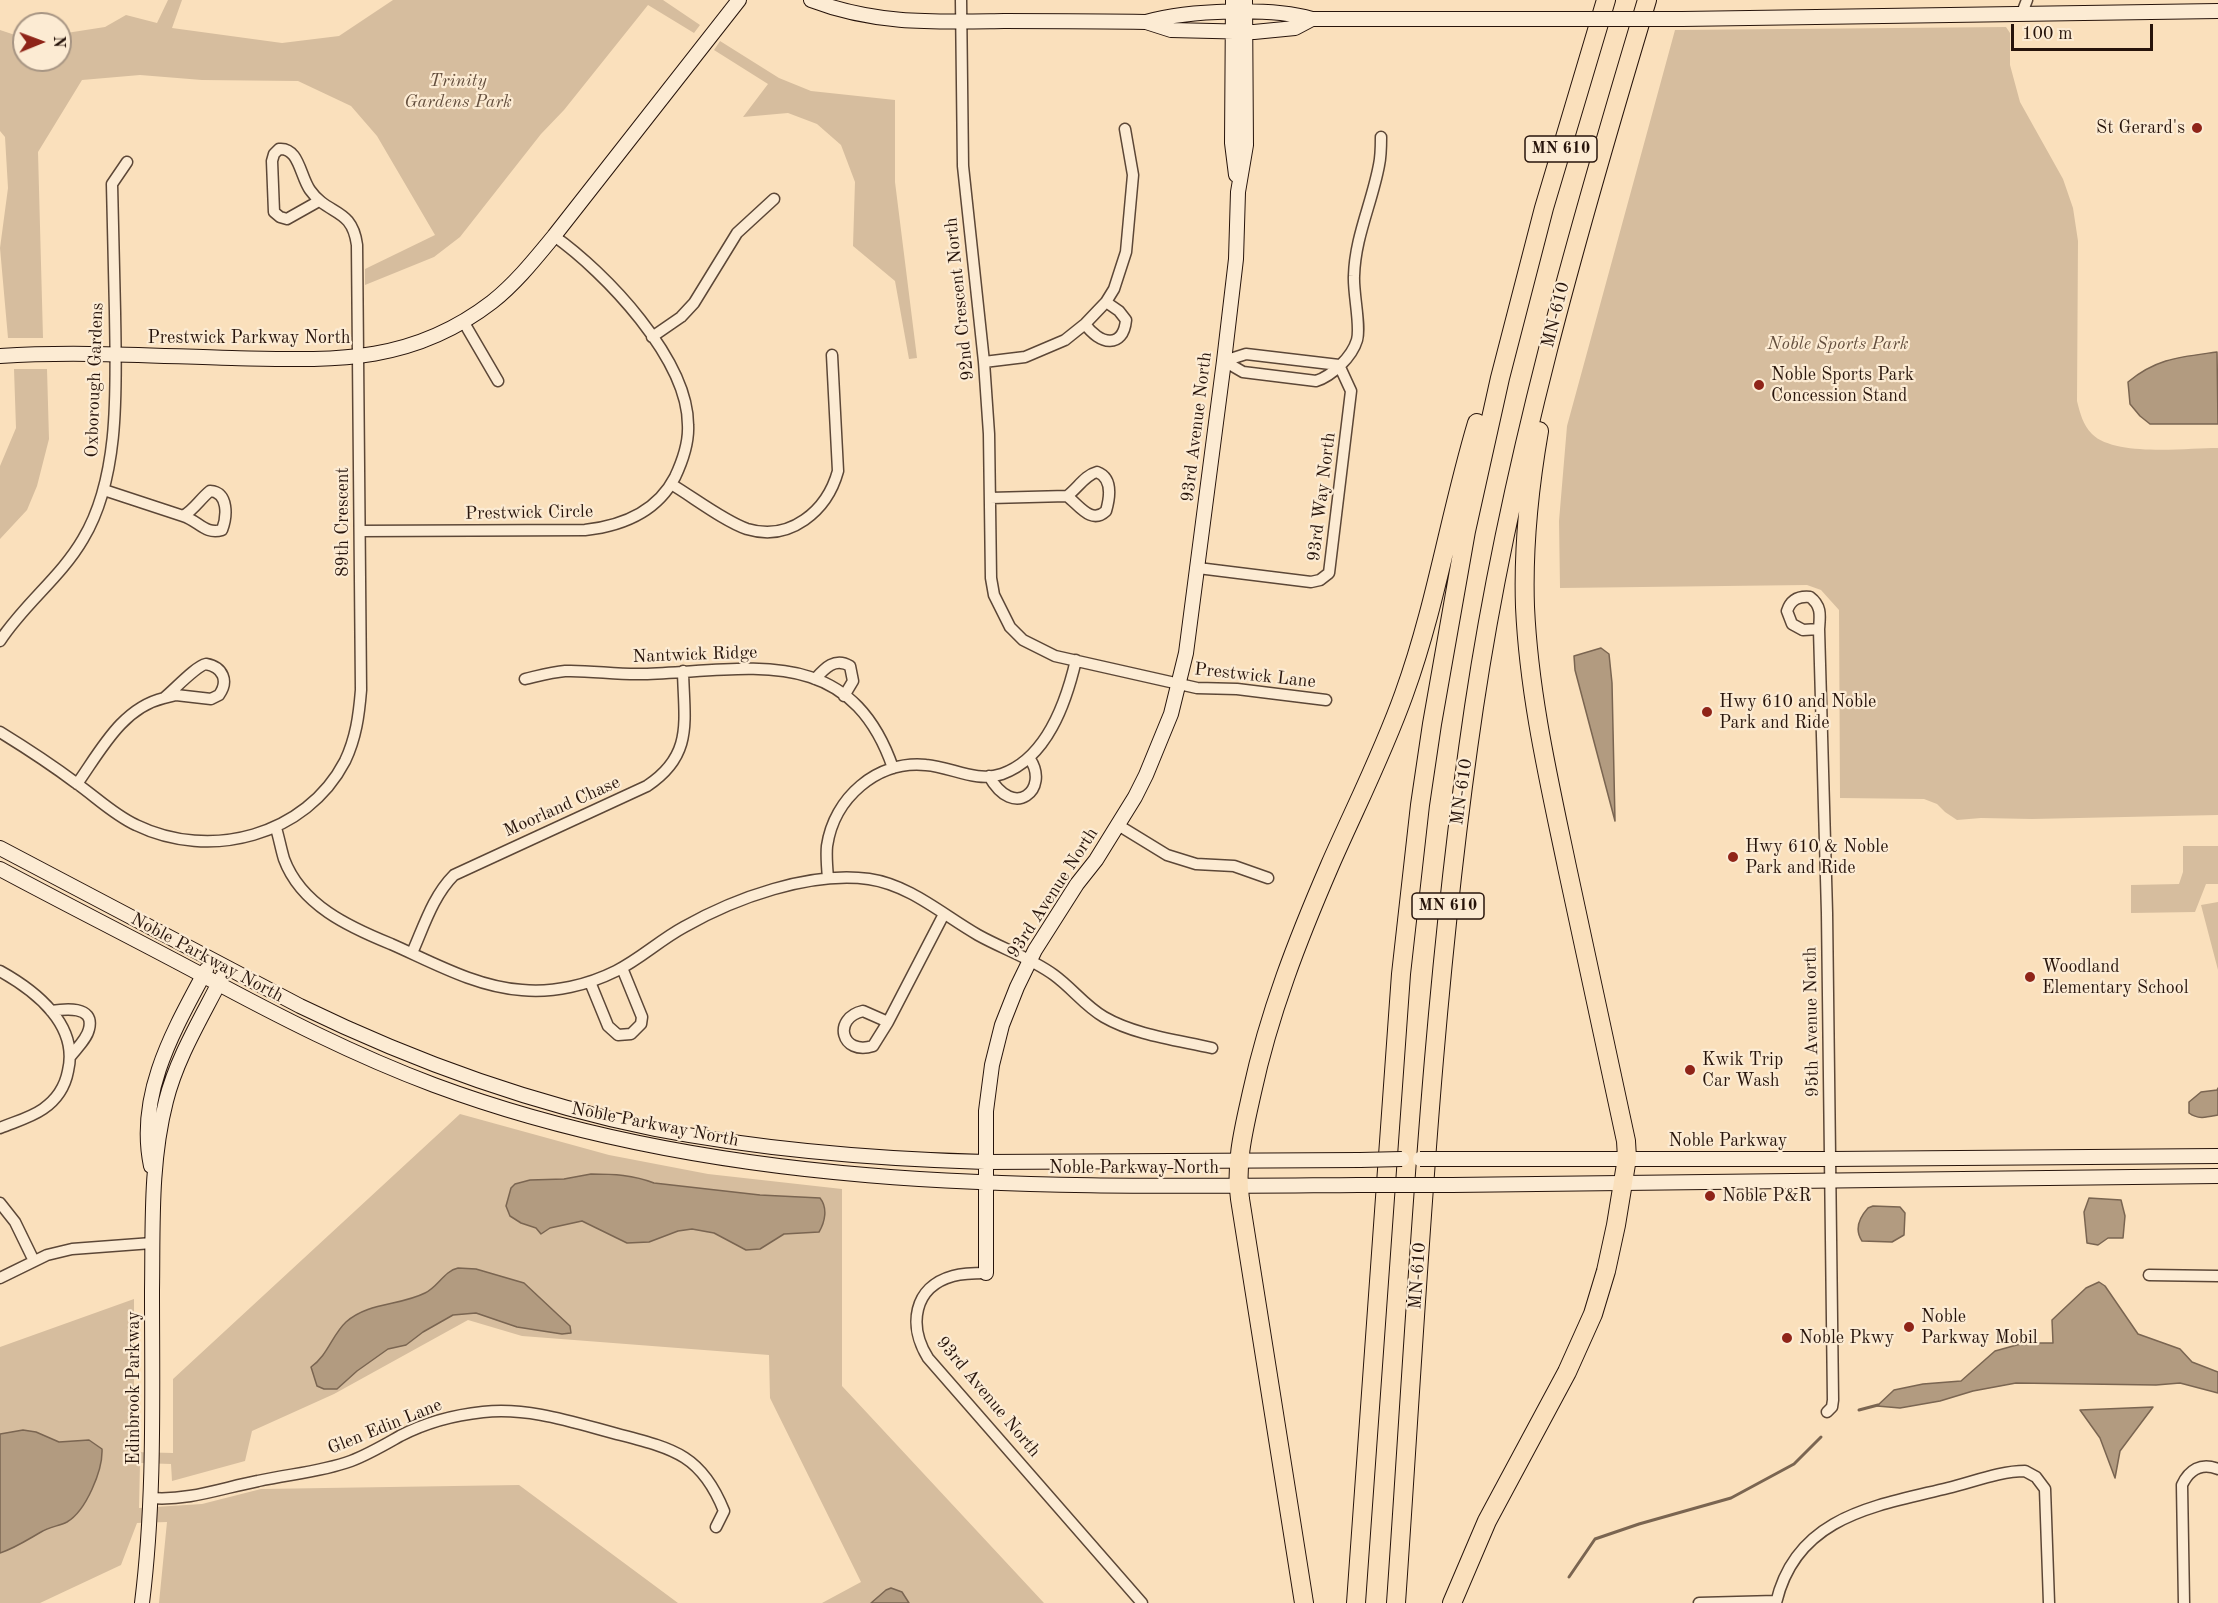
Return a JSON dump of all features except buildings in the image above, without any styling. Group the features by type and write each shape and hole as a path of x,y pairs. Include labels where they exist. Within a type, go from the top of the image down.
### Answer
{"highway":[{"name":"MN 610","path":"1356,1603 1398,1006 1420,806 1443,656 1466,531 1519,299 1606,0"},
{"name":"MN-610","path":"1396,1603 1435,1038 1453,858 1474,704 1501,554 1538,386 1582,220 1647,0"},
{"path":"1452,1603 1487,1521 1567,1372 1587,1329 1608,1264 1627,1158 1626,1142 1543,752 1525,604 1530,489 1539,425 1582,220"},
{"path":"1304,1603 1238,1186 1238,1161 1265,1038 1289,966 1388,734 1415,662 1435,594 1492,371 1519,299"},
{"path":"1251,1272 1247,1317 1292,1603"}],"street":[{"name":"Prestwick Parkway North","path":"0,356 304,359 358,357 409,345 463,321 492,302 554,236 739,0"},
{"path":"811,0 840,10 878,18 962,22 1146,22 1171,15 1239,6 1294,14 1312,20 1682,19 2022,4 2218,11"},
{"name":"92nd Crescent North","path":"961,0 961,128 964,183 984,362 991,578 994,595"},
{"name":"93rd Avenue North","path":"1142,1603 935,1366 920,1345 916,1331 916,1316 920,1302 940,1281 954,1276 986,1273 986,1111 992,1065 1002,1025 1030,960 1061,908 1135,797 1159,748 1179,684 1191,626 1236,259 1238,192 1246,144 1239,6"},
{"path":"1146,22 1172,30 1239,32 1295,27 1312,20"},
{"path":"984,362 1024,357 1065,340 1085,324 1106,302 1120,273 1129,230 1133,174 1125,129"},
{"path":"1224,361 1243,372 1316,381 1326,378 1349,356 1358,339 1354,276 1362,224 1380,164 1381,137"},
{"name":"89th Crescent","path":"0,732 134,825 178,840 201,842 225,841 276,828 303,810 332,782 345,761 360,714 362,690 356,235 345,217 319,201 301,174 292,152 286,148 279,149 272,161 274,212 287,219 319,201"},
{"name":"Oxborough Gardens","path":"0,641 18,616 79,545 95,516 104,490 112,450 116,356 112,184 127,162"},
{"path":"652,337 681,316 694,303 737,233 774,199"},
{"name":"Prestwick Circle","path":"360,531 606,528 626,522 643,512 660,499 671,484 681,464 687,444 688,423 679,383 652,337 621,296 554,236"},
{"path":"1085,324 1093,335 1106,341 1114,340 1121,335 1125,329 1126,320 1119,311 1106,302"},
{"path":"463,321 498,381"},
{"path":"1224,361 1246,354 1339,365"},
{"path":"671,484 748,529 782,530 798,525 813,516 833,488 838,471 832,356"},
{"name":"93rd Way North","path":"1198,568 1311,582 1320,580 1329,573 1351,391 1339,365"},
{"path":"990,498 1067,496 1080,487 1090,474 1097,472 1104,474 1108,480 1108,505 1101,516 1089,516 1067,496"},
{"path":"104,490 183,516"},
{"name":"Prestwick Lane","path":"994,595 1010,627 1023,640 1055,656 1197,688 1236,689 1326,700"},
{"name":"95th Avenue North","path":"1819,629 1827,913 1833,1400 1832,1407 1827,1412"},
{"path":"828,878 827,848 831,830 848,798 861,785 876,775 909,765 924,764 966,775 989,776 1000,775 1030,759 1042,743 1063,704 1076,660"},
{"path":"815,679 831,664 845,663 850,666 854,681 844,696"},
{"path":"77,784 123,722 148,702 164,698 176,695 216,698 224,686 222,672 211,665 198,667 164,698"},
{"name":"Nantwick Ridge","path":"525,679 565,671 644,674 715,668 779,670 815,679 844,696 873,726 893,768"},
{"name":"Moorland Chase","path":"412,953 436,898 454,875 647,786 671,767 679,754 683,739 683,671"},
{"path":"989,776 1002,794 1010,798 1023,797 1033,789 1035,783 1035,770 1030,759"},
{"path":"1118,825 1167,855 1196,864 1234,866 1268,878"},
{"path":"276,828 285,861 298,883 331,916 352,928 496,987 545,991 590,982 622,968 676,932 719,910 782,888 828,878 872,879 913,894 978,935 1030,960 1054,975 1102,1016 1131,1028 1212,1048"},
{"name":"Noble Parkway North","path":"0,848 345,1028 419,1059 516,1093 570,1108 656,1129 744,1143 880,1158 985,1162 1238,1161"},
{"name":"Noble Parkway North","path":"0,869 219,985 312,1032 388,1066 474,1098 560,1125 645,1145 731,1160 882,1177 985,1183 1109,1186 1623,1183"},
{"path":"888,1022 944,914"},
{"name":"Edinbrook Parkway","path":"153,1173 148,1150 148,1123 152,1092 165,1050 212,960"},
{"name":"Edinbrook Parkway","path":"142,1603 151,1497 153,1173 170,1087 191,1036 227,968"},
{"path":"590,982 608,1026 618,1035 631,1034 641,1024 642,1017 622,968"},
{"path":"0,971 19,982 51,1011 65,1033 70,1057 68,1075 62,1089 53,1100 43,1109 0,1128"},
{"path":"51,1011 78,1009 85,1014 89,1022 89,1030 85,1038 70,1057"},
{"name":"Noble Parkway","path":"1238,1161 2218,1156"},
{"path":"1623,1183 2218,1176"},
{"path":"0,1203 15,1222 34,1261"},
{"path":"0,1278 34,1261 72,1249 152,1244"},
{"path":"2149,1275 2218,1276"},
{"name":"Glen Edin Lane","path":"151,1497 166,1499 197,1496 261,1480 322,1470 350,1461 428,1424 483,1412 512,1411 540,1413 568,1419 673,1450 698,1468 716,1492 724,1511 716,1527"},
{"path":"2184,1603 2182,1485 2188,1474 2194,1470 2207,1466 2218,1469"},
{"path":"1699,1603 1776,1602 1786,1576 1801,1550 1817,1534 1846,1516 1916,1496 2025,1471 2036,1476 2045,1489 2049,1603"}],"green space":[{"name":"Trinity Gardens Park","path":"168,0 182,0 172,28 282,43 339,36 393,0 663,0 700,25 694,33 648,5 564,110 541,134 460,237 434,257 365,285 365,269 435,235 377,136 351,106 298,81 202,80 140,75 82,80 38,152 43,338 8,338 0,248 8,188 5,137 0,131 0,30 12,34 12,72 72,72 72,32 105,27 126,15 157,23"},
{"name":"Noble Sports Park","path":"2006,27 2010,33 2010,65 2020,102 2063,179 2073,208 2078,241 2077,401 2084,423 2092,434 2117,446 2152,450 2218,448 2218,815 1957,820 1937,804 1924,799 1840,798 1839,610 1821,590 1807,585 1560,588 1559,521 1567,426 1675,30"},
{"path":"720,41 779,78 811,91 895,100 895,182 917,358 909,359 895,281 853,246 855,182 841,145 817,124 788,113 743,117 768,84 714,50"},
{"path":"14,369 47,369 49,439 37,486 27,510 0,539 0,466 16,428"},
{"path":"2183,846 2218,846 2218,884 2206,884 2195,912 2131,913 2131,885 2179,884 2183,872"},
{"path":"2218,902 2218,970 2201,905"},
{"path":"460,1114 609,1155 708,1174 842,1189 842,1386 1044,1603 822,1603 861,1582 770,1398 769,1355 522,1336 468,1320 334,1394 252,1431 245,1461 172,1481 171,1464 140,1463 139,1508 202,1504 261,1489 519,1485 678,1603 159,1603 167,1522 137,1523 121,1565 40,1603 0,1603 0,1347 134,1299 134,1452 173,1453 173,1379"}],"shaded area":[{"path":"2217,352 2218,424 2150,424 2130,404 2128,382 2149,368 2170,360"},
{"path":"1601,648 1609,654 1612,683 1615,821 1575,670 1574,656"},
{"path":"2218,1088 2218,1115 2199,1117 2189,1113 2189,1102 2201,1092"},
{"path":"591,1174 608,1174 639,1178 654,1183 760,1195 820,1198 825,1211 823,1224 819,1232 784,1234 760,1249 746,1250 714,1233 692,1229 678,1231 649,1242 627,1243 582,1221 550,1228 541,1234 536,1228 510,1216 506,1206 511,1188 515,1184 530,1180 564,1179"},
{"path":"2089,1198 2121,1200 2125,1216 2123,1238 2108,1238 2098,1245 2087,1243 2084,1212"},
{"path":"1873,1206 1900,1207 1905,1213 1904,1235 1892,1242 1862,1241 1858,1232 1860,1220 1868,1208"},
{"path":"458,1268 476,1269 524,1283 570,1326 571,1333 562,1334 517,1327 476,1313 453,1315 423,1332 406,1345 388,1349 357,1371 337,1389 324,1389 317,1386 311,1367 322,1357 346,1322 374,1307 425,1293 449,1272"},
{"path":"2099,1282 2105,1286 2138,1334 2180,1349 2192,1362 2218,1372 2218,1393 2180,1383 2156,1385 2016,1383 1900,1408 1877,1406 1894,1390 1923,1384 1961,1381 1995,1351 2024,1343 2053,1343 2052,1320 2086,1288"},
{"path":"2153,1407 2120,1451 2115,1478 2100,1438 2080,1410"},
{"path":"23,1430 36,1432 59,1442 89,1440 102,1449 102,1458 87,1500 74,1517 0,1553 0,1434"},
{"path":"891,1588 902,1592 909,1603 871,1603 886,1590"}],"waterway":[{"path":"1859,1410 1878,1405"},
{"path":"1569,1577 1595,1539 1731,1498 1794,1464 1821,1437"}],"place":[{"name":"St Gerard's","path":"2197,128"},
{"name":"Noble Sports Park Concession Stand","path":"1759,385"},
{"name":"Hwy 610 and Noble Park and Ride","path":"1707,712"},
{"name":"Hwy 610 & Noble Park and Ride","path":"1733,857"},
{"name":"Woodland Elementary School","path":"2030,977"},
{"name":"Kwik Trip Car Wash","path":"1690,1070"},
{"name":"Noble P&R","path":"1710,1196"},
{"name":"Noble Parkway Mobil","path":"1909,1327"},
{"name":"Noble Pkwy","path":"1787,1338"}]}
